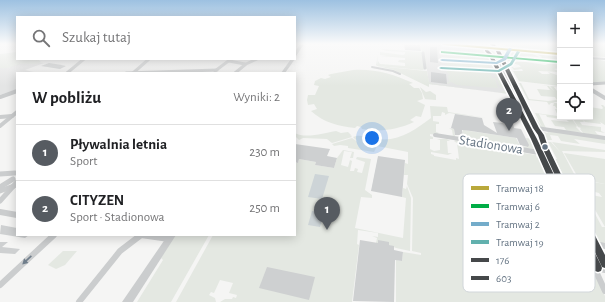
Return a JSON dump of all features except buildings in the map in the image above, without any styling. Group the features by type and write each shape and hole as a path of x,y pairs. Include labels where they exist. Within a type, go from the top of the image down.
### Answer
{"street":[{"path":"424,58 425,68"},
{"path":"501,58 502,65 525,113 535,127 536,135 543,150 546,165 550,174"},
{"path":"68,72 83,60"},
{"path":"135,72 148,60"},
{"path":"139,72 152,60"},
{"path":"171,72 216,70 230,60 245,64"},
{"path":"236,72 245,64 255,60"},
{"path":"284,72 291,60"},
{"path":"372,67 393,71 400,74"},
{"path":"593,84 605,84"},
{"path":"0,97 16,91"},
{"path":"593,91 605,98"},
{"path":"525,113 527,124 543,150 548,154 558,174"},
{"path":"0,117 15,116"},
{"path":"0,126 15,116"},
{"path":"527,124 535,127 605,138"},
{"name":"Stadionowa","path":"435,135 543,150"},
{"path":"546,165 554,166"},
{"path":"0,174 15,181"},
{"path":"0,189 15,181"},
{"path":"0,201 15,181"},
{"path":"0,212 16,215"},
{"path":"0,285 53,236"},
{"path":"79,302 120,251 140,236"},
{"path":"156,236 171,237"},
{"path":"127,302 171,237"},
{"path":"595,241 605,246"},
{"path":"595,244 603,260"},
{"path":"595,267 605,270"},
{"path":"595,269 605,290"}],"shaded area":[{"path":"0,58 13,58 16,60 44,63 25,70 34,72 16,72 16,89 0,95"},
{"path":"0,58 39,60 41,62 35,64 19,64 6,68 0,68"},
{"path":"377,58 377,65 378,61 380,64 405,66 405,63 398,62 399,60 405,60 405,58 426,58 427,69 422,70 376,65"},
{"path":"425,58 494,58 510,94 429,84"},
{"path":"443,58 487,58 492,78 495,78 498,88 457,85 451,82 448,84 448,75 451,74 447,73 446,60 445,64"},
{"path":"488,58 497,58 499,63 497,63 508,90 500,87 494,73 497,72 492,68"},
{"path":"506,58 510,58 512,61 508,61"},
{"path":"511,58 521,58 518,59 522,61 513,61"},
{"path":"557,58 557,68 554,69 557,72 538,71 542,74 550,74 548,72 557,75 557,86 518,81 513,71 523,71 522,69 514,70 510,65 514,68 521,67 508,62 526,62 545,65 551,63 540,59"},
{"path":"593,59 605,61 605,83 593,84"},
{"path":"377,66 427,71 429,82 433,84 489,91 429,84 429,87 394,70"},
{"path":"353,70 370,70 384,73 413,83 409,84 414,88 419,88 422,93 423,99 417,101 425,105 421,117 416,116 410,120 414,122 401,127 388,130 375,130 362,129 361,127 357,126 355,128 332,123 311,111 317,109 314,104 308,105 307,100 308,95 315,95 319,86 314,85 315,81 321,78 325,79 331,77 328,75 331,74"},
{"path":"519,83 521,83 529,99 548,101 557,100 557,102 552,102 557,103 557,109 553,106 554,103 549,105 547,102 528,100"},
{"path":"541,85 549,86 554,91 550,86 557,87 554,87 557,91 557,100 555,97 541,96 537,89 550,90 547,86"},
{"path":"420,87 426,92 430,91 436,95 436,100 423,99 425,99"},
{"path":"503,91 511,91 515,100 513,100 510,94 501,93"},
{"path":"601,105 605,107 605,125 600,122 601,124 585,122 583,120 593,120 593,108 602,109 603,108"},
{"path":"430,106 447,107 448,112 487,118 449,113 445,115 445,113 442,112 441,116 433,116 433,121 439,122 439,124 436,124 436,132 439,133 436,135 430,134 433,139 430,139 430,149 434,151 440,150 440,140 437,139 447,139 450,141 447,141 448,153 452,153 448,155 431,152 434,156 456,160 456,158 459,159 457,143 454,141 456,140 479,144 480,146 536,155 537,158 537,155 540,156 549,174 463,174 463,292 595,292 595,274 605,296 605,302 396,302 396,260 402,261 403,252 421,255 421,253 412,251 413,198 407,184 408,175 404,175 405,163 408,164 408,152 377,146 374,152 348,148 348,146 334,146 332,144 352,138 358,142 353,137 356,136 378,139 393,139 407,134 431,118"},
{"path":"535,113 557,116 557,118 539,114 546,128 540,127 533,114 542,127"},
{"path":"551,120 569,122 567,120 573,120 577,126 576,127 582,133 554,130 566,130 564,127 555,126"},
{"path":"574,120 583,120 584,122 580,122 582,125 601,127 601,131 605,133 595,131 597,134 605,137 583,133 580,129 581,128 578,127"},
{"path":"449,128 454,129 455,136 463,137 463,130 516,138 520,146 528,147 526,138 533,139 538,150 453,136 452,130"},
{"path":"546,130 605,139 605,144 574,139 580,144 561,141 558,136 550,135 552,140 547,140 543,132 548,133"},
{"path":"336,131 341,133 348,132 352,137 332,143 327,139 303,138 299,140 296,137 296,134 304,136"},
{"path":"548,142 551,142 561,153 552,142 605,150 605,152 562,151 574,174 563,174 555,159 557,159"},
{"path":"343,150 354,152 353,158 350,158 352,152 344,151 341,165 348,167 350,160 352,161 350,171 354,171 355,168 358,169 357,172 362,173 365,162 356,159 357,157 371,159 365,190 372,195 372,198 361,197 355,228 403,238 406,198 402,197 403,188 406,189 407,186 411,198 410,251 396,248 378,240 378,243 376,243 377,238 372,236 378,237 378,233 358,230 357,244 359,245 352,302 220,302 225,299 232,299 233,297 236,298 237,295 229,293 233,283 220,280 214,293 211,292 209,295 215,298 216,302 176,302 212,236 296,236 296,162 298,163 299,159 316,162 315,165 334,168 337,158"},
{"path":"564,153 605,159 605,184 595,182 595,174 576,174"},
{"path":"315,174 329,176 322,199 308,197"},
{"path":"595,182 605,184 605,227 595,210 595,196 602,197 599,193 595,192"},
{"path":"312,211 324,213 320,227 308,225"},
{"path":"595,214 602,227 605,227 605,245 598,242 595,236"},
{"path":"174,236 208,236 171,302 137,302 163,260 161,258"},
{"path":"63,251 77,251 65,265 56,269 48,265"}],"tram line":[{"name":"2","path":"442,60 497,63 505,58"},
{"name":"6","path":"513,58 557,62"},
{"name":"19","path":"441,68 499,71 511,64 514,58"}],"transit line":[{"name":"603","path":"492,58 534,139 550,174"},
{"name":"176","path":"501,58 536,128 541,135 558,174"},
{"name":"176","path":"595,244 605,264"},
{"name":"603","path":"595,262 598,268"}],"place":[{"name":"CITYZEN","path":"509,131"},
{"name":"Pływalnia letnia","path":"327,230"}]}
